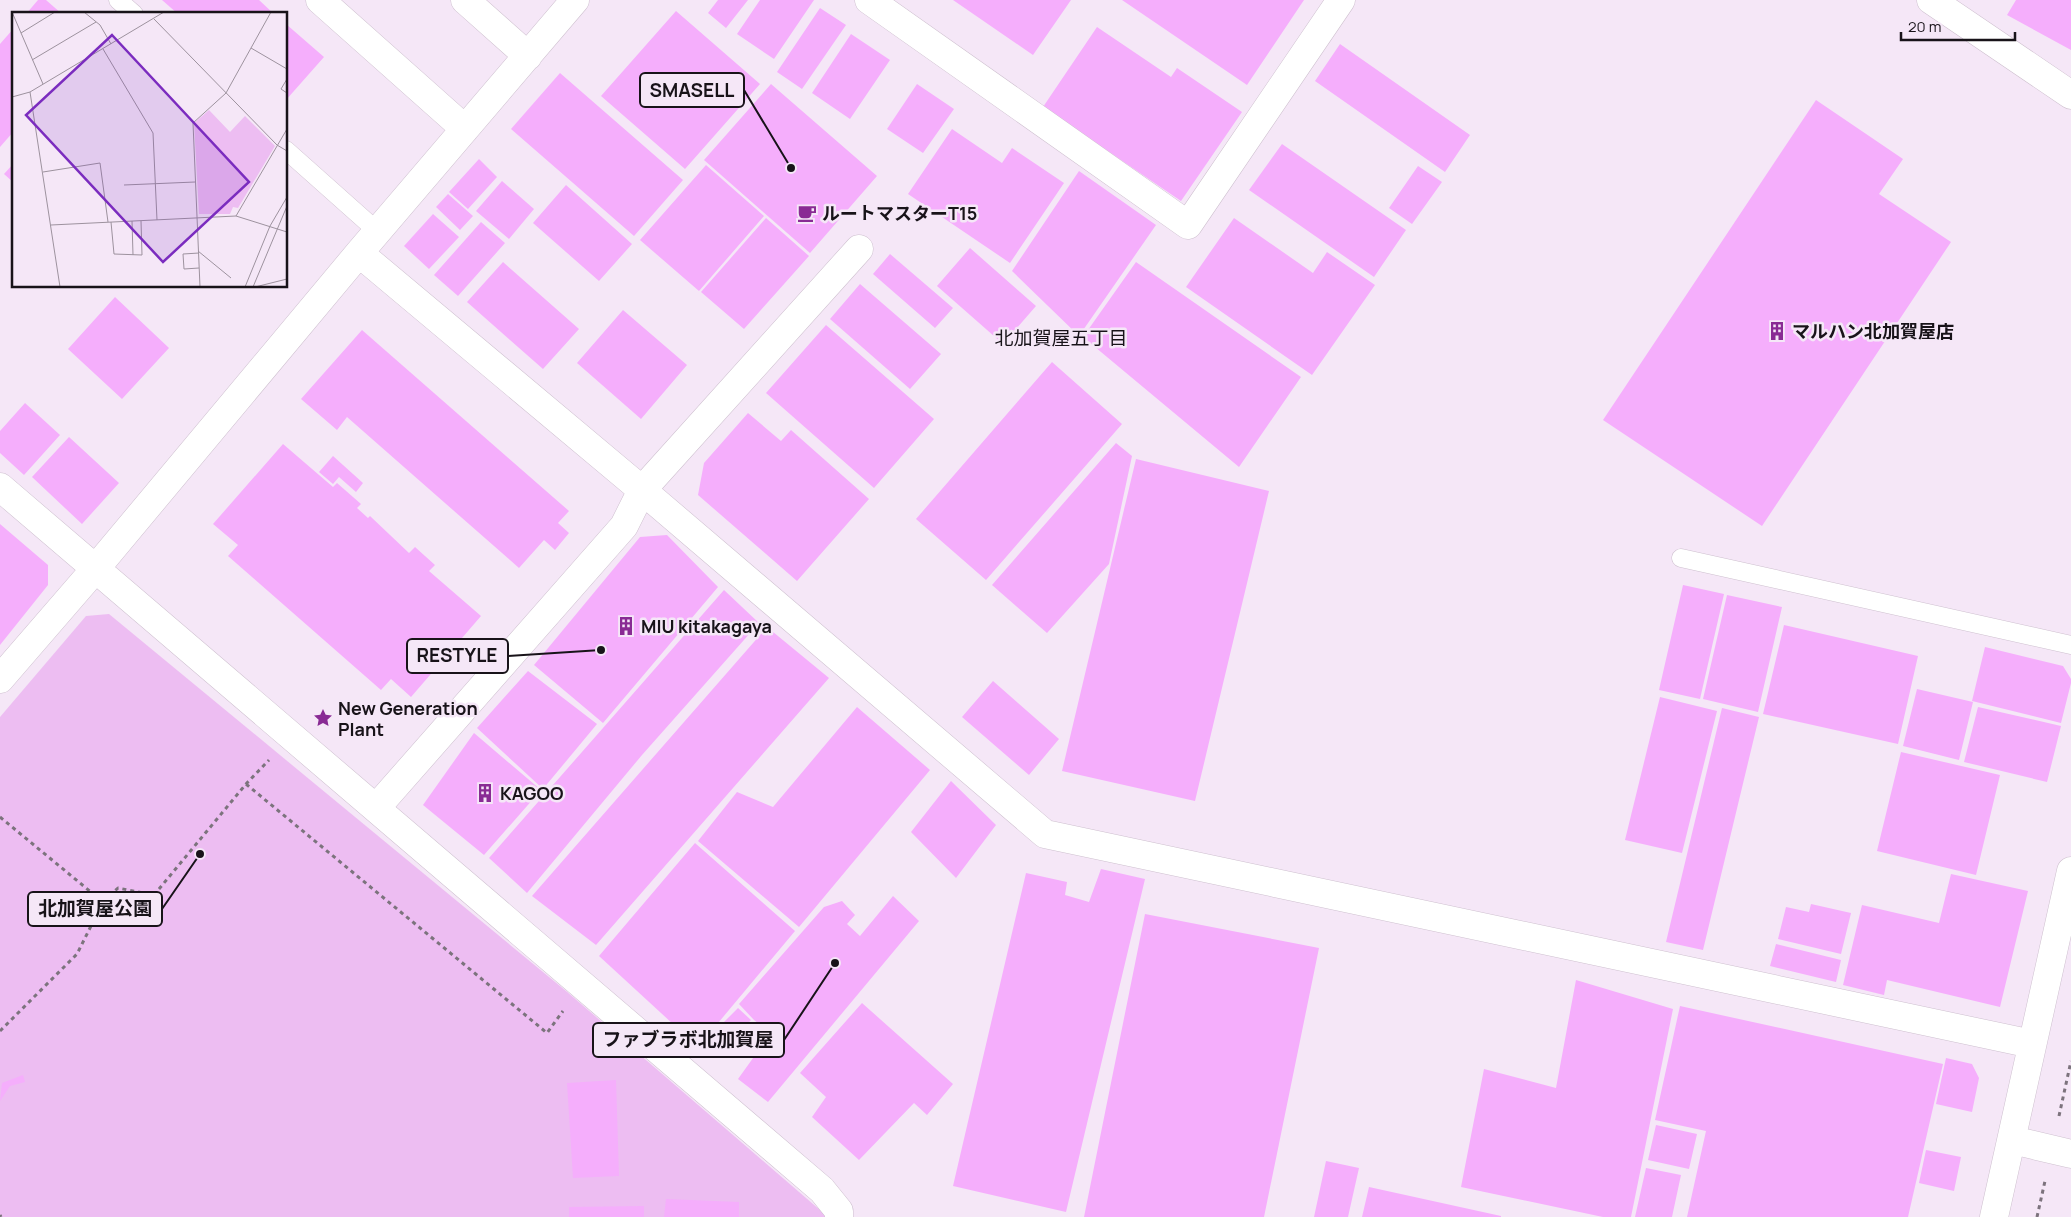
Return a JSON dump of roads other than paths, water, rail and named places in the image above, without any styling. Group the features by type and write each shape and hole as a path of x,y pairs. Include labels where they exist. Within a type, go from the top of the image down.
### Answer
{"street":[{"path":"320,0 465,129"},
{"path":"464,0 528,56"},
{"path":"0,679 96,568 359,252 575,0"},
{"path":"869,0 1188,224 1341,0"},
{"path":"1931,0 2071,95"},
{"path":"376,808 624,526 642,490 859,249"},
{"path":"359,252 642,490 1045,834 2032,1044"},
{"path":"0,487 822,1190 839,1212 839,1217"},
{"path":"1994,1217 2071,871"},
{"path":"2012,1140 2071,1154"}],"lane":[{"path":"118,0 132,12"},
{"path":"288,152 377,231"},
{"path":"1681,558 2071,645"}],"place":[{"name":"SMASELL","path":"791,168"},
{"name":"ルートマスターT15","path":"807,213"},
{"name":"マルハン北加賀屋店","path":"1777,331"},
{"name":"MIU kitakagaya","path":"626,626"},
{"name":"RESTYLE","path":"601,650"},
{"name":"New Generation Plant","path":"323,718"},
{"name":"KAGOO","path":"485,793"},
{"name":"北加賀屋公園","path":"200,854"},
{"name":"ファブラボ北加賀屋","path":"835,963"}],"district":[{"name":"北加賀屋五丁目","path":"1061,338"}]}
